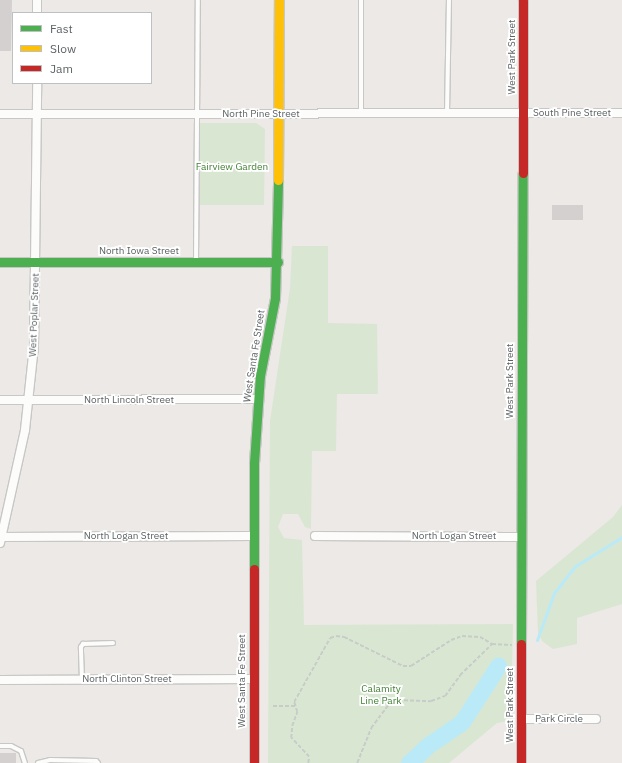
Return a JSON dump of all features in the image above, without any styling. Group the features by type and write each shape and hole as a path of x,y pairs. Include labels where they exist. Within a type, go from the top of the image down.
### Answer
{"street":[{"path":"37,0 37,12"},
{"name":"West Santa Fe Street","path":"254,763 253,536 258,399 275,298 278,262 280,114 279,0"},
{"name":"West Park Street","path":"521,763 523,0"},
{"name":"West Poplar Street","path":"1,539 19,460 29,400 36,309 36,84"},
{"name":"North Pine Street","path":"0,114 523,113"},
{"name":"South Pine Street","path":"523,113 622,113"},
{"name":"North Iowa Street","path":"0,262 278,262"},
{"name":"North Lincoln Street","path":"0,400 258,399"},
{"name":"North Logan Street","path":"1,539 253,536"},
{"name":"North Logan Street","path":"315,536 521,537"},
{"name":"North Clinton Street","path":"0,680 253,679"},
{"name":"Park Circle","path":"521,719 596,718"}],"lane":[{"path":"196,262 198,0"},
{"path":"361,0 361,114"},
{"path":"447,114 449,0"},
{"path":"82,680 81,647 83,644 113,643"},
{"path":"0,746 11,746 21,751 25,763"},
{"path":"38,763 50,760 96,761 98,763"}],"path":[{"path":"308,763 309,757 291,738 292,726 297,712 295,706 296,695 313,670 325,644 336,636 403,666 418,664 451,640 462,636 480,637 492,644 513,645"},
{"path":"356,763 371,728 389,704 398,700 431,701 445,696 460,675 492,644"},
{"path":"273,706 295,706"}],"green space":[{"name":"Fairview Garden","path":"200,123 256,123 265,129 264,205 200,205"},
{"name":"Calamity Line Park","path":"292,246 328,246 328,323 377,324 378,394 337,394 336,451 312,451 311,529 305,527 298,514 283,514 278,527 284,538 302,540 304,625 513,624 511,718 514,720 497,723 449,763 268,763 270,421 290,288"},
{"path":"622,505 622,604 577,618 577,644 553,649 542,641 538,633 536,581 613,517"}],"building":[{"path":"0,0 12,0 11,51 0,51"},
{"path":"552,205 583,205 583,220 552,220"},
{"path":"0,753 16,753 16,763 0,763"}],"waterway":[{"path":"537,640 554,593 574,567 622,537"},
{"path":"409,763 427,746 462,722 498,666"}],"traffic: fast":[{"path":"521,644 523,173"},
{"path":"254,569 254,463 260,376 275,298 278,180"},
{"path":"0,262 278,262"}],"traffic: slow":[{"path":"278,180 279,0"}],"traffic: jam":[{"path":"523,0 523,173"},
{"path":"254,569 254,763"},
{"path":"521,644 521,763"}]}
